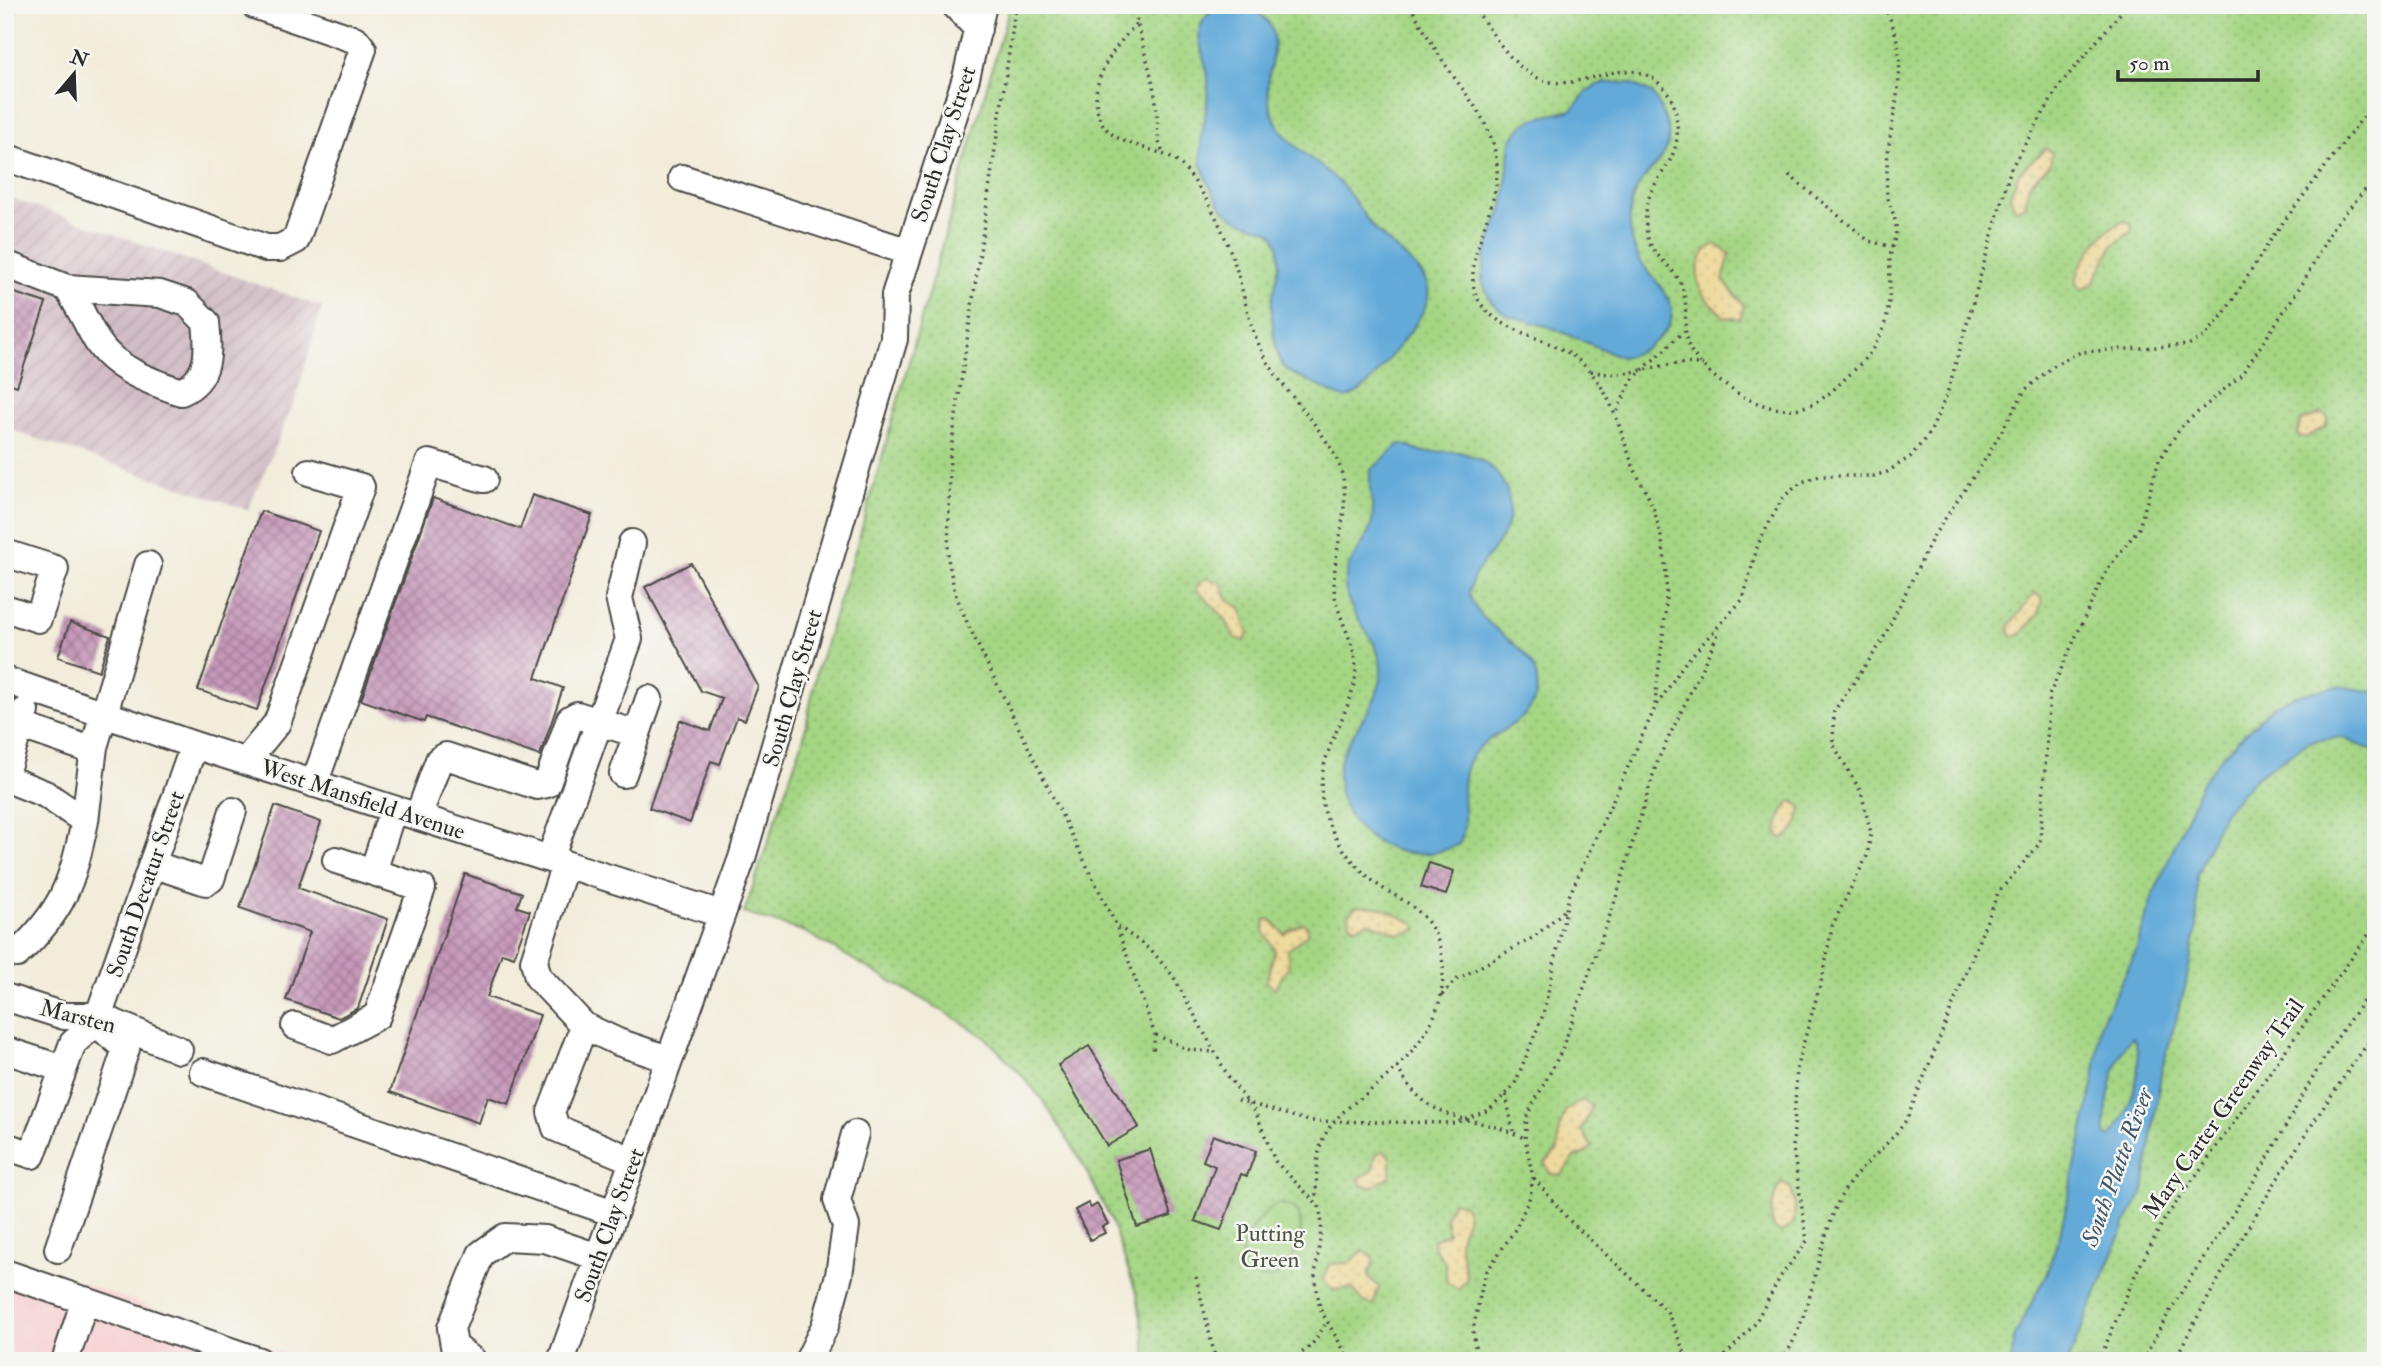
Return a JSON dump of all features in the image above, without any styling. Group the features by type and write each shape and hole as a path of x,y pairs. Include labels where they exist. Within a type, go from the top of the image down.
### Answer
{"street":[{"path":"5,157 266,248 280,248 296,240 363,49 356,40 254,5"},
{"path":"954,5 980,17"},
{"name":"South Clay Street","path":"561,1361 668,1059 743,858 885,373 894,339 895,295 966,78 980,17"},
{"path":"682,178 909,252"},
{"path":"5,264 67,288 160,294 187,303 206,322 207,366 191,388 181,392 134,372 98,343 82,309 67,288"},
{"path":"314,784 429,464 484,479"},
{"path":"246,761 277,723 360,487 309,472"},
{"path":"632,543 619,598 629,639 599,722 557,862 534,961 538,977 584,1026 618,1042 668,1059"},
{"path":"5,553 55,569 38,619 5,608"},
{"path":"5,952 17,954 43,930 68,891 85,821 94,747 148,565"},
{"name":"West Mansfield Avenue","path":"5,680 194,745 721,914"},
{"path":"33,690 13,723 5,775 45,794 85,821"},
{"path":"623,774 649,699"},
{"path":"373,872 439,760 446,756 537,786 547,784 570,719 577,715 637,734"},
{"path":"13,723 88,749 94,747"},
{"name":"South Decatur Street","path":"97,1020 194,745"},
{"path":"152,864 206,882 211,879 233,810"},
{"path":"295,1026 332,1040 377,1016 422,888 336,860"},
{"name":"Marsten","path":"10,998 64,1016 97,1020 179,1050"},
{"path":"5,1146 32,1155 73,1042 97,1020 126,1049 58,1249"},
{"path":"584,1026 551,1112 556,1128 632,1160"},
{"path":"5,1050 63,1069"},
{"path":"203,1072 614,1213"},
{"path":"808,1361 825,1326 839,1275 846,1226 837,1200 855,1134"},
{"path":"473,1361 454,1346 451,1328 481,1254 505,1237 545,1239 598,1256"},
{"path":"5,1273 259,1361"},
{"path":"65,1361 85,1300"}],"path":[{"path":"1016,5 951,446 949,568 965,618 1116,925 1156,1035 1153,1052"},
{"path":"1134,5 1136,24 1149,63 1157,110 1159,145 1163,152"},
{"path":"1410,5 1426,35 1485,120 1496,155 1494,201 1474,264 1476,295 1500,321 1564,350 1589,370 1616,413 1633,469 1656,516 1664,549 1668,602 1655,708"},
{"path":"1472,5 1518,65 1534,77 1559,84 1613,71 1633,72 1657,83 1672,99 1677,127 1675,155 1650,193 1646,228 1649,246 1683,290 1684,331 1693,353 1703,365 1736,391 1763,405 1798,408 1820,400 1854,371 1880,337 1889,304 1896,227 1887,196 1887,161 1901,52 1892,20 1883,5"},
{"path":"1238,1100 1296,1119 1464,1121 1477,1117 1506,1095 1520,1076 1535,1042 1552,982 1566,909 1574,883 1655,708 1695,652 1723,625 1743,599 1758,544 1773,511 1791,488 1819,476 1874,476 1887,472 1910,457 1930,433 1947,394 2011,168 2060,85 2127,5"},
{"path":"1136,24 1116,46 1096,92 1097,112 1102,124 1117,137 1163,152 1185,169 1230,248 1262,353 1317,426 1340,467 1343,511 1335,595 1356,664 1351,692 1325,761 1322,803 1332,832 1341,845 1373,881 1413,906 1434,930 1443,958 1440,997 1428,1027 1397,1067 1333,1121 1321,1144 1315,1199 1322,1224 1315,1276 1320,1309 1326,1324 1350,1361"},
{"path":"1720,1361 1754,1325 1781,1276 1807,1241 1793,1148 1797,1066 1824,971 1832,926 1867,856 1871,833 1861,792 1833,744 1832,722 1839,701 1881,643 1934,535 1988,455 2025,390 2056,364 2081,352 2189,345 2204,336 2223,315 2275,233 2376,100"},
{"path":"1789,175 1869,241 1893,247"},
{"path":"1782,1361 1807,1309 1823,1244 1838,1204 1855,1175 1890,1143 1907,1119 1998,893 2040,843 2048,714 2053,684 2077,639 2106,570 2139,528 2154,472 2168,445 2197,411 2242,374 2304,281 2333,227 2376,177"},
{"path":"1616,413 1625,389 1684,331"},
{"path":"1589,370 1605,375 1644,370 1676,361 1703,365"},
{"path":"1477,1361 1473,1330 1483,1282 1525,1211 1533,1178 1525,1138 1530,1108 1561,1052 1610,917 1657,762 1723,625"},
{"path":"1440,997 1456,980 1534,937 1566,909"},
{"name":"Mary Carter Greenway Trail","path":"2099,1361 2141,1264 2169,1212 2376,924"},
{"path":"1116,925 1165,964 1182,990 1213,1052 1256,1113 1275,1161 1315,1199"},
{"path":"2143,1361 2159,1329 2263,1166 2325,1055 2376,986"},
{"path":"2174,1361 2255,1217 2340,1080 2376,1032"},
{"path":"1156,1035 1190,1050 1213,1052"},
{"path":"1397,1067 1412,1091 1435,1108 1464,1121 1513,1132 1525,1138"},
{"path":"1506,1095 1513,1132"},
{"path":"1533,1178 1569,1220 1667,1311 1688,1361"},
{"path":"1196,1277 1216,1361"},
{"path":"1291,1361 1311,1346 1326,1324"}],"shaded area":[{"path":"5,196 322,307 297,395 248,510 5,428"},
{"path":"5,1257 306,1361 5,1361"}],"green space":[{"path":"1010,5 2376,5 2376,1361 1148,1361 1137,1295 1110,1218 1080,1159 1042,1099 1020,1073 986,1038 955,1018 805,932 744,913 804,736 817,670 859,538"},
{"name":"Putting Green","path":"1277,1204 1290,1206 1298,1214 1300,1238 1288,1264 1268,1278 1260,1278 1250,1273 1243,1263 1244,1244 1262,1216"}],"sand":[{"path":"2046,148 2052,153 2050,164 2029,184 2025,206 2015,209 2010,196 2019,173"},
{"path":"2122,221 2131,223 2132,231 2113,245 2092,286 2080,289 2076,282 2087,256 2107,231"},
{"path":"1716,244 1730,254 1723,280 1744,306 1740,319 1724,317 1701,290 1698,267 1704,253"},
{"path":"2322,413 2328,418 2325,427 2305,438 2297,435 2301,421"},
{"path":"1206,578 1221,583 1228,600 1241,608 1248,632 1245,641 1234,637 1225,618 1197,590 1198,584"},
{"path":"2035,593 2042,599 2038,615 2019,636 2011,636 2009,626"},
{"path":"1793,801 1801,808 1799,817 1793,830 1782,839 1777,833 1780,819 1786,807"},
{"path":"1355,907 1383,908 1415,924 1417,930 1399,934 1369,922 1355,927 1350,923 1349,914"},
{"path":"1265,919 1271,920 1284,934 1302,923 1308,927 1307,934 1287,951 1289,965 1275,988 1266,982 1275,950 1264,932"},
{"path":"1583,1100 1592,1107 1581,1130 1592,1147 1584,1154 1574,1157 1561,1175 1550,1174 1545,1163 1558,1149 1559,1129 1566,1110"},
{"path":"1383,1150 1390,1157 1390,1176 1371,1188 1362,1186 1358,1178 1372,1171 1376,1155"},
{"path":"1781,1183 1791,1188 1795,1206 1793,1224 1782,1233 1773,1228 1771,1217 1774,1199"},
{"path":"1454,1201 1464,1205 1468,1216 1459,1241 1467,1279 1458,1289 1447,1283 1445,1262 1434,1247 1433,1240 1448,1233 1445,1217"},
{"path":"1363,1251 1372,1256 1373,1264 1368,1276 1379,1287 1373,1305 1364,1302 1352,1288 1333,1290 1323,1280 1329,1264 1349,1263"}],"water":[{"path":"1247,7 1268,21 1272,30 1274,40 1268,95 1278,125 1298,149 1340,183 1375,229 1426,281 1428,293 1425,306 1415,324 1368,384 1346,398 1295,376 1284,367 1275,343 1272,302 1278,273 1278,244 1272,233 1266,229 1242,221 1226,211 1209,184 1203,167 1201,140 1208,98 1208,79 1200,43 1201,26 1212,11"},
{"path":"1630,83 1652,93 1665,117 1669,136 1666,150 1640,183 1633,197 1630,222 1638,257 1669,300 1672,310 1671,320 1665,331 1654,342 1639,352 1621,357 1550,327 1507,315 1492,303 1482,282 1485,256 1504,203 1511,140 1533,119 1572,110 1595,86"},
{"path":"1400,444 1425,452 1454,451 1472,456 1494,471 1502,481 1507,492 1509,518 1500,540 1475,575 1469,592 1474,606 1484,618 1530,660 1536,673 1537,689 1534,702 1527,712 1486,742 1469,761 1463,782 1464,826 1459,844 1439,852 1418,854 1398,851 1363,832 1350,816 1341,798 1338,776 1345,749 1375,698 1381,669 1376,648 1349,602 1345,582 1350,564 1372,523 1371,470"},
{"name":"South Platte River","path":"2338,686 2376,692 2376,752 2340,737 2309,742 2256,777 2225,812 2197,875 2197,927 2185,987 2161,1073 2144,1190 2125,1225 2068,1361 2011,1361 2015,1335 2046,1275 2060,1234 2094,1081 2100,1025 2135,954 2152,898 2202,782 2225,753 2274,705 2295,696","holes":["2133,1037 2137,1049 2134,1090 2124,1116 2110,1138 2105,1134 2105,1124 2108,1097 2116,1068 2126,1044"]}],"building":[{"path":"5,290 46,303 17,386 5,382"},
{"path":"532,495 592,515 536,678 563,688 540,756 426,717 424,722 361,700 433,498 520,529"},
{"path":"261,511 319,531 257,710 198,690"},
{"path":"691,563 758,686 745,720 737,717 720,764 711,761 690,823 649,808 680,720 710,731 722,698 701,691 645,587"},
{"path":"70,622 110,636 99,671 58,657"},
{"path":"275,806 321,822 298,888 388,919 358,1008 339,1018 286,1000 310,932 240,908"},
{"path":"1429,863 1454,871 1446,895 1421,887"},
{"path":"465,874 522,893 517,907 530,911 514,957 502,953 487,997 540,1015 509,1104 488,1097 479,1123 390,1092"},
{"path":"1089,1046 1139,1127 1107,1146 1058,1065"},
{"path":"1213,1135 1256,1151 1247,1176 1241,1174 1221,1230 1195,1221 1215,1166 1203,1161"},
{"path":"1150,1149 1171,1216 1137,1227 1116,1160"},
{"path":"1088,1203 1091,1208 1097,1204 1108,1224 1102,1227 1105,1233 1090,1240 1075,1210"}]}
